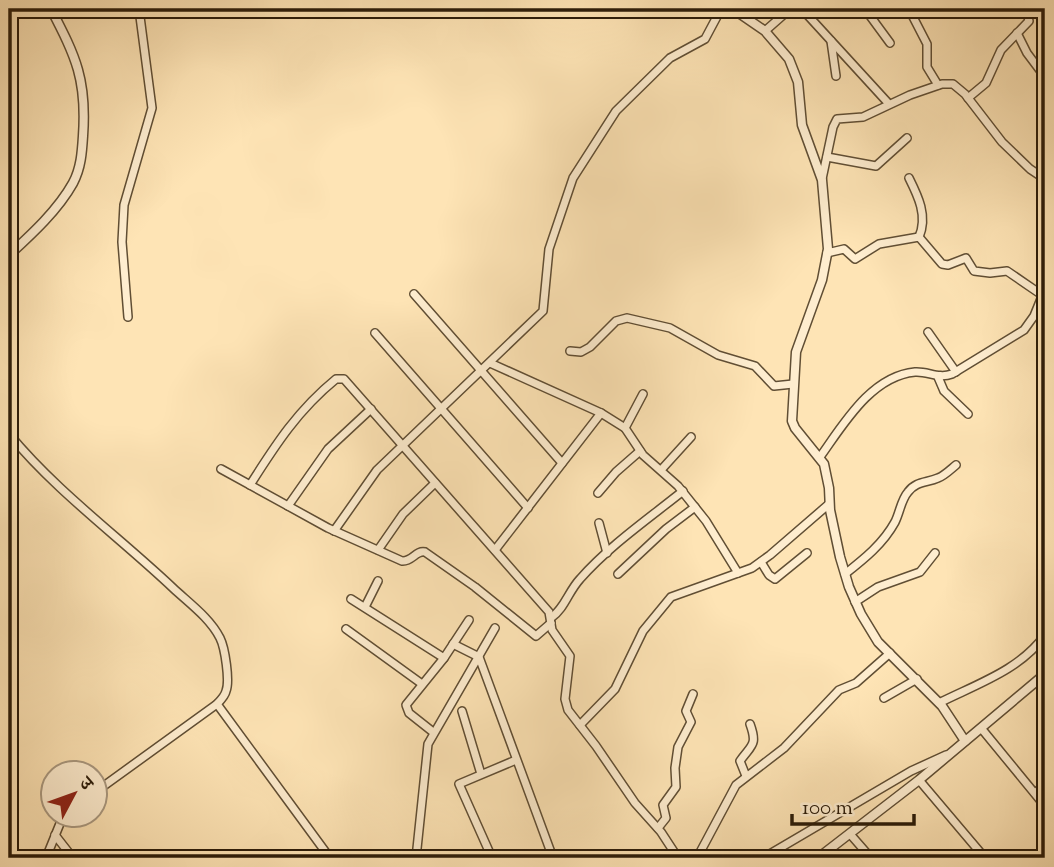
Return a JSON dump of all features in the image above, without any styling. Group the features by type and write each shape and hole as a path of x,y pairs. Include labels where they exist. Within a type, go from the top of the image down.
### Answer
{"street":[{"path":"9,254 62,198 78,172 81,158 85,117 83,85 73,53 51,9"},
{"path":"128,317 121,242 124,205 152,108 139,9"},
{"path":"334,531 366,483 440,408 543,311 549,248 573,178 616,111 670,58 705,39 721,9"},
{"path":"733,9 765,31 789,59 795,71 802,125 822,180 827,253 822,280 796,352 792,421 800,435 820,457 828,478 829,504 845,574 855,602 872,632 939,703 965,741"},
{"path":"747,18 754,9"},
{"path":"765,31 790,9"},
{"path":"802,9 889,104"},
{"path":"865,9 890,44"},
{"path":"968,98 986,83 1001,50 1029,21 1026,9"},
{"path":"911,13 927,44 927,67 938,85"},
{"path":"1017,33 1027,53 1045,77"},
{"path":"831,41 836,76"},
{"path":"822,180 837,118 863,117 938,85 953,84 968,98 1002,142 1030,169 1045,179"},
{"path":"827,157 876,166 907,138"},
{"path":"909,178 922,209 919,237"},
{"path":"827,253 844,249 855,259 882,243 919,237"},
{"path":"919,237 942,264 948,265 966,258 974,271 1007,271 1043,295 1045,310"},
{"path":"414,295 562,463"},
{"path":"820,457 852,413 884,383 915,372 938,377 956,372 1024,330 1043,295"},
{"path":"570,351 587,349 616,321 627,318 670,328 718,355 755,366 774,386 793,384"},
{"path":"928,332 956,372"},
{"path":"375,333 528,508"},
{"path":"490,363 601,413 625,428 640,451 683,491 738,573"},
{"path":"250,485 290,424 336,379 340,377 348,382 547,609 552,630 570,656 565,703 568,710 627,793 658,828 678,858"},
{"path":"938,377 944,391 968,414"},
{"path":"625,428 643,394"},
{"path":"288,506 328,449 371,409"},
{"path":"495,550 601,413"},
{"path":"9,434 56,486 157,572 207,620 224,647 228,689 217,704 108,783"},
{"path":"661,470 691,437"},
{"path":"598,493 616,472 640,451"},
{"path":"845,574 872,553 881,542 911,488 918,483 939,478 956,465"},
{"path":"221,469 334,531 378,550 406,561 419,552 425,552 537,636 561,609 579,579 683,491"},
{"path":"378,550 403,514 435,483"},
{"path":"580,725 615,689 643,631 671,597 761,562 829,504"},
{"path":"618,574 666,529 695,507"},
{"path":"599,523 607,553"},
{"path":"761,562 775,579 807,553"},
{"path":"855,602 878,587 920,572 935,553"},
{"path":"365,607 378,581"},
{"path":"351,599 444,658"},
{"path":"433,732 406,710 409,700 444,658 469,620"},
{"path":"416,858 426,750 433,732 495,628"},
{"path":"346,629 422,684"},
{"path":"939,703 1014,665 1034,650 1045,635"},
{"path":"453,644 478,657 552,858"},
{"path":"697,858 731,791 746,776 784,748 839,690 856,683 890,653"},
{"path":"818,858 919,780 1045,674"},
{"path":"884,698 916,679"},
{"path":"658,828 666,818 663,805 676,788 675,768 680,742 691,722 686,711 693,694"},
{"path":"217,704 330,858"},
{"path":"462,711 481,774"},
{"path":"746,776 740,761 754,740 750,724"},
{"path":"981,728 1045,806"},
{"path":"763,858 911,771 950,754"},
{"path":"492,858 459,788 462,782 516,760"},
{"path":"919,780 985,858"},
{"path":"1035,793 1045,785"},
{"path":"46,858 59,828"},
{"path":"850,834 871,858"},
{"path":"55,835 73,858"}]}
